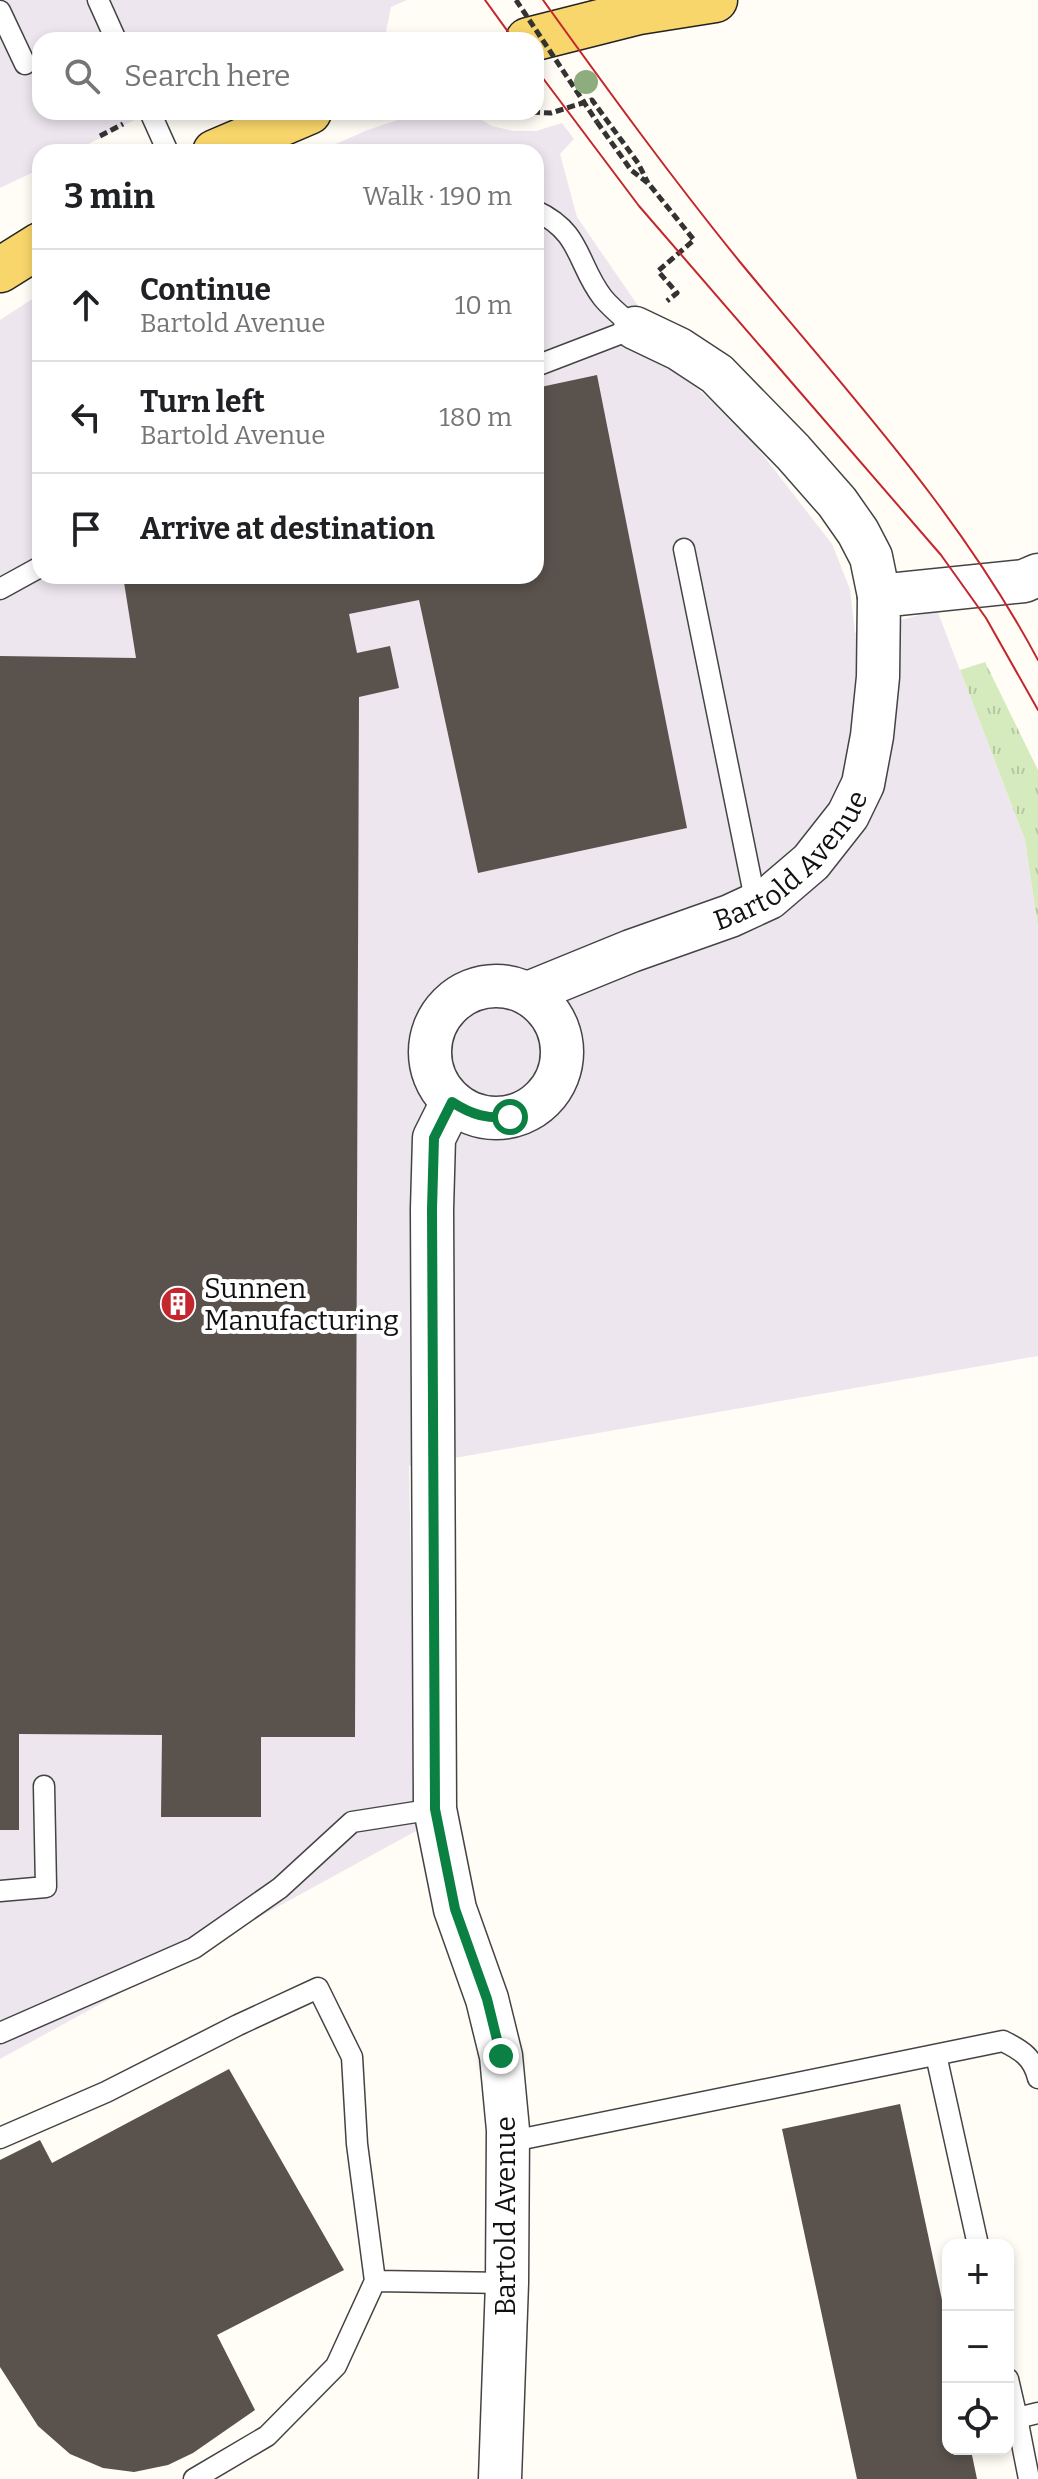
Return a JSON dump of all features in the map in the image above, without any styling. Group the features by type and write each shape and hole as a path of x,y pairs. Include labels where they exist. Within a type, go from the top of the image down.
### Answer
{"main road":[{"path":"544,36 639,12 704,1"},
{"path":"234,144 290,120"},
{"path":"0,270 32,250"}],"street":[{"name":"Bartold Avenue","path":"528,993 769,898 811,862 848,815 863,784 872,736 878,677 879,596 871,557 858,532 837,502 793,452 717,374 679,349 650,315"},
{"path":"879,596 1024,581 1038,575"},
{"path":"486,987 508,987 528,993 545,1007 556,1023 562,1041 563,1061 557,1080 546,1097 530,1110 510,1117 490,1119 470,1113 452,1102 438,1086 431,1066 430,1045 436,1024 448,1006 465,993 486,987"},
{"name":"Bartold Avenue","path":"452,1102 434,1138 433,1167 431,1331 435,1809 455,1909 487,1999 501,2056 508,2142 500,2479"}],"lane":[{"path":"98,0 112,32"},
{"path":"0,11 25,64"},
{"path":"154,120 164,144"},
{"path":"544,215 555,220 577,249 603,298 650,315"},
{"path":"544,362 650,315"},
{"path":"684,549 756,904"},
{"path":"0,589 32,571"},
{"path":"0,1891 46,1887 44,1786"},
{"path":"0,2033 194,1948 280,1888 352,1822 435,1809"},
{"path":"0,2138 106,2092 318,1988 352,2057 357,2144 375,2281 336,2366 267,2436 194,2479"},
{"path":"508,2142 1003,2041 1029,2057 1035,2064 1038,2078"},
{"path":"936,2055 977,2239"},
{"path":"375,2281 507,2283"},
{"path":"1009,2383 1029,2479"},
{"path":"1017,2418 1038,2413"}],"path":[{"path":"516,0 537,32"},
{"path":"544,42 631,170 649,184"},
{"path":"544,113 592,100 638,163 649,184 694,240 658,271 677,293 650,315"},
{"path":"100,136 123,124"}],"shaded area":[{"path":"0,0 407,0 391,7 386,32 32,32 32,120 135,120 88,144 32,144 32,173 0,188"},
{"path":"397,120 482,120 513,131 536,131 562,123 574,139 560,154 577,217 692,384 742,428 832,544 850,589 855,633 937,610 1025,840 1038,928 1038,1356 409,1466 416,1831 0,2059 0,320 32,299 32,584 544,584 544,144 336,144"}],"green space":[{"path":"985,662 1038,770 1038,928 1025,840 960,670"}],"building":[{"name":"Sunnen Manufacturing","path":"597,375 687,828 478,873 419,600 349,614 357,653 390,646 399,688 359,697 355,1737 261,1737 261,1817 161,1817 162,1735 19,1734 19,1830 0,1830 0,656 136,658 124,584 544,584 544,386"},
{"path":"229,2069 344,2270 217,2335 255,2410 193,2453 168,2465 134,2472 103,2468 70,2454 38,2426 0,2367 0,2160 40,2140 52,2163"},
{"path":"900,2104 942,2300 942,2455 972,2455 977,2479 857,2479 782,2129"}],"tram line":[{"path":"485,0 508,32"},
{"path":"543,0 714,230 937,502 1007,605 1038,660"},
{"path":"544,80 639,206 941,555 986,618 1038,710"}],"place":[{"name":"Sunnen Manufacturing","path":"178,1304"}],"route":[{"path":"501,2056 487,1999 455,1909 435,1809 432,1209 434,1138 452,1102 470,1113 490,1119 510,1117"}]}
